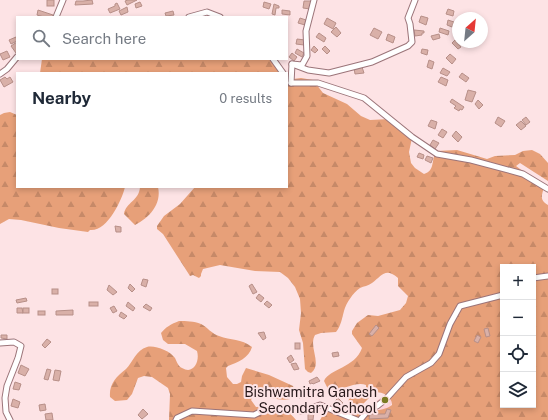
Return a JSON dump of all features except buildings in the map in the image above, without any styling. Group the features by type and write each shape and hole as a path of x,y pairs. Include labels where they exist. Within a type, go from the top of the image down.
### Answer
{"street":[{"path":"56,16 63,0"},
{"path":"292,64 302,65 307,56 306,32 314,0"},
{"path":"292,64 308,70 329,73 372,62 408,46 412,42 408,15 414,5 415,0"},
{"path":"193,16 207,12 217,16"},
{"path":"0,74 16,59"},
{"path":"274,60 283,72"},
{"path":"290,83 292,64"},
{"path":"290,83 318,83 364,98 412,137 437,154 471,160 523,174 548,189"},
{"path":"536,278 548,276"},
{"path":"176,420 177,418 192,411 254,415 268,408 302,411 320,405 359,420 370,408 377,406 386,399 406,377 431,364 439,354 450,324 460,306 500,296"},
{"path":"0,343 14,342 21,346 7,386 5,398 6,412 10,420"}],"shaded area":[{"name":"Bishwamitra Ganesh Secondary School","path":"390,392 393,397 388,415 366,415 367,407"}],"green space":[{"path":"42,60 275,60 280,72 40,72"},
{"path":"301,78 313,80 323,93 347,104 361,116 370,120 390,119 406,128 410,132 412,138 409,152 411,163 415,168 424,174 430,171 436,151 457,150 487,159 495,156 515,155 523,151 532,150 540,154 548,163 548,181 520,163 516,166 544,187 542,199 548,205 548,420 320,420 325,412 332,408 340,407 375,410 384,409 392,405 389,397 375,392 362,405 357,407 348,403 350,397 366,388 366,385 358,384 329,391 324,381 331,374 354,360 359,355 362,348 352,334 352,331 357,323 368,315 378,316 400,310 406,303 408,296 398,286 398,278 390,273 387,273 381,275 370,284 360,288 348,302 338,330 336,332 315,335 313,345 316,365 311,373 305,369 303,343 299,330 301,313 300,299 295,287 288,278 280,272 255,271 220,265 203,269 199,278 193,275 190,276 163,234 157,229 157,226 164,216 180,204 194,188 288,188 288,83 293,79"},
{"path":"10,112 16,115 16,188 125,188 117,207 108,221 102,226 88,232 21,220 9,219 0,224 0,115"},
{"path":"140,188 158,188 159,193 153,210 135,225 124,214 127,207 135,199"},
{"path":"179,321 198,323 216,335 223,338 244,342 252,347 251,351 246,357 226,368 227,377 233,384 237,384 241,382 246,368 269,375 293,386 294,389 290,399 281,400 254,395 251,400 256,407 272,405 279,406 296,420 169,420 170,394 168,388 152,377 144,376 138,378 132,394 127,400 115,401 110,397 111,388 114,381 126,369 137,353 147,347 158,348 173,355 178,364 186,370 190,370 195,366 198,359 197,351 185,344 168,344 163,340 161,333 169,326"}],"place":[{"name":"Bishwamitra Ganesh Secondary School","path":"385,400"}]}
